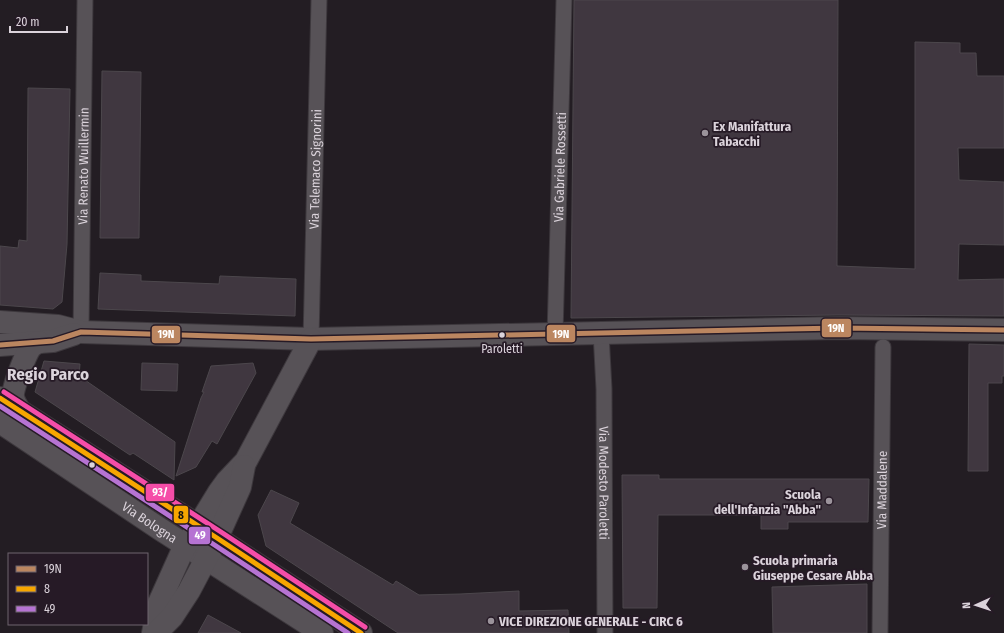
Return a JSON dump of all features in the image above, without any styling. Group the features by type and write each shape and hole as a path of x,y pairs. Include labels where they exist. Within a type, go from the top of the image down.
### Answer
{"street":[{"name":"Via Renato Wuillermin","path":"81,332 85,0"},
{"name":"Via Telemaco Signorini","path":"311,339 318,0"},
{"name":"Via Gabriele Rossetti","path":"555,335 564,0"},
{"path":"0,322 58,326 81,332 311,339 840,328 1004,330"},
{"path":"0,345 53,340 81,332"},
{"name":"Via Modesto Paroletti","path":"601,333 604,389 605,633"},
{"path":"156,633 172,617 189,591 217,538 240,487 246,461 311,339"},
{"path":"20,411 14,399 14,392 28,351 33,345 39,342"},
{"name":"Via Maddalene","path":"880,633 883,348"},
{"name":"Via Bologna","path":"0,398 198,525 361,633"},
{"name":"Via Bologna","path":"0,422 186,546 322,633"},
{"path":"153,633 159,603 174,568 198,525 227,481 246,461"}],"building":[{"name":"Ex Manifattura Tabacchi","path":"574,0 838,0 837,266 915,269 915,42 960,43 960,53 976,53 977,76 1004,76 1004,148 958,148 959,180 1004,182 1004,245 959,244 958,280 1004,279 1004,316 838,315 571,318"},
{"path":"102,71 141,72 139,238 100,238"},
{"path":"28,88 70,89 67,244 62,302 53,309 0,305 0,246 18,248 19,240 27,241"},
{"path":"100,273 141,275 141,281 219,284 220,276 296,279 295,316 98,309"},
{"path":"969,344 1004,345 1004,376 1002,376 1002,383 988,383 988,471 968,471"},
{"path":"44,361 80,364 79,376 175,442 174,480 133,453 130,455 35,392"},
{"path":"142,363 178,364 177,391 141,390"},
{"path":"253,363 256,373 217,444 212,441 196,467 176,476 204,392 202,392 211,366"},
{"path":"622,475 659,475 659,479 869,479 868,522 788,522 788,529 761,529 761,515 658,515 657,608 623,608"},
{"path":"271,490 299,503 290,523 393,585 396,581 419,595 519,591 519,611 568,610 569,633 398,633 266,546 258,515"},
{"path":"867,584 867,633 773,633 772,587"},
{"path":"208,615 241,633 198,633"}],"transit line":[{"name":"19N","path":"0,345 53,341 81,332 311,339 840,328 1004,330"},
{"name":"93/","path":"4,392 365,627"},
{"name":"8","path":"0,398 361,633"},
{"name":"49","path":"0,406 348,633"}],"place":[{"name":"Ex Manifattura Tabacchi","path":"705,133"},
{"name":"Paroletti","path":"502,335"},
{"name":"Scuola dell'Infanzia \"Abba\"","path":"829,501"},
{"name":"Scuola primaria Giuseppe Cesare Abba","path":"745,567"},
{"name":"VICE DIREZIONE GENERALE - CIRC 6","path":"491,621"}],"district":[{"name":"Regio Parco","path":"48,374"}]}
